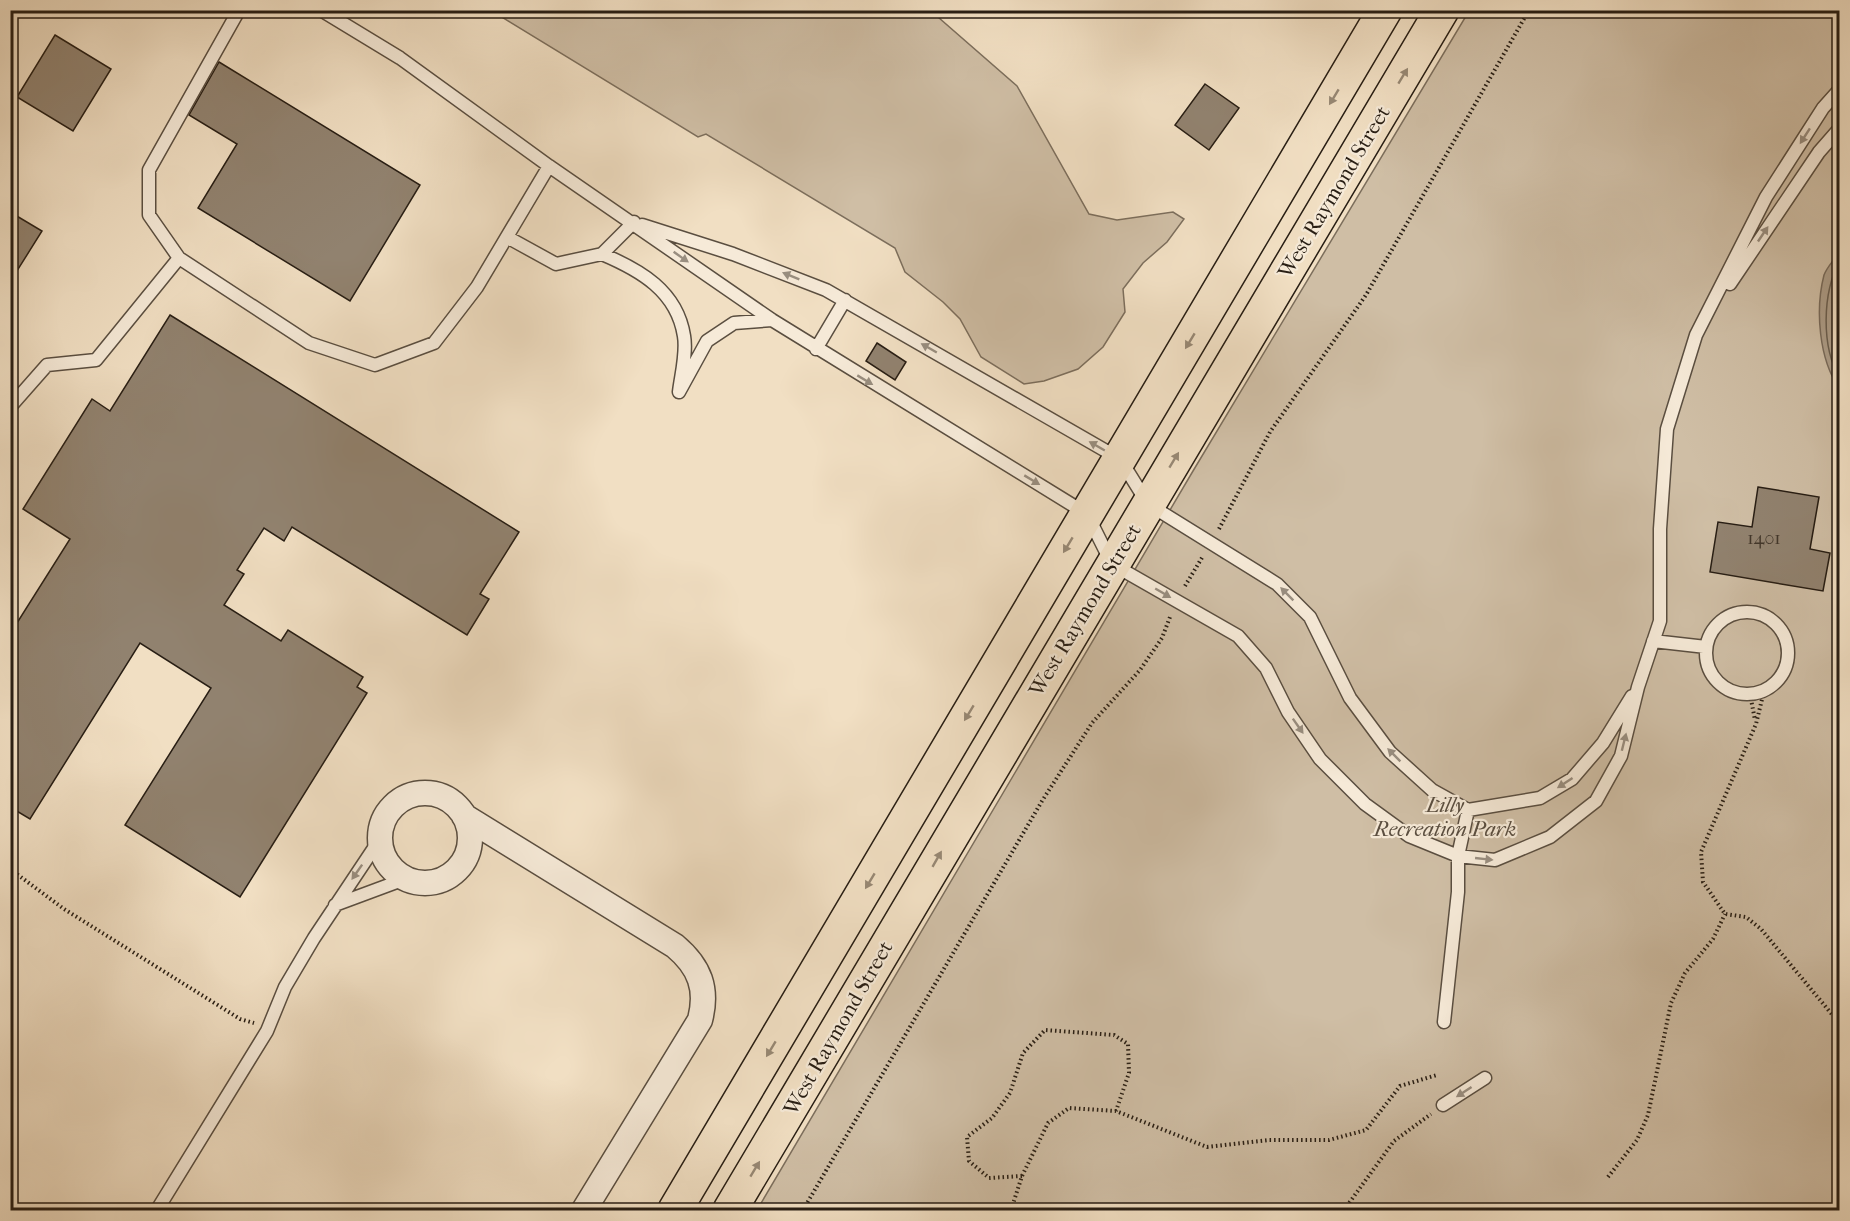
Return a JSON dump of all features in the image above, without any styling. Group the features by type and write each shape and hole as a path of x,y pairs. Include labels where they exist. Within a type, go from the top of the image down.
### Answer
{"main road":[{"path":"675,1210 1385,10"},
{"name":"West Raymond Street","path":"730,1210 1442,10"},
{"path":"737,1105 780,1127"}],"street":[{"path":"428,793 442,796 455,804 464,816 471,839 469,851 456,871 447,878 433,883 418,883 405,879 387,863 380,839 382,825 389,812 399,801 413,795 428,793"},
{"path":"464,816 488,828 519,850 675,946 696,967 705,993 700,1020 692,1036 585,1210"},
{"path":"469,851 519,850"}],"lane":[{"path":"239,10 149,170 149,215 179,258 309,343 375,365 434,343 477,287 549,166"},
{"path":"321,10 400,57 549,166 634,222 816,349 1087,514 1112,564 1238,636 1266,668 1288,712 1320,759 1365,804 1409,836 1458,856 1495,860 1550,837 1596,801 1621,756 1638,687 1660,621 1660,530 1667,429 1696,335 1766,197 1823,108 1839,89"},
{"path":"1696,335 1819,152 1839,128"},
{"path":"507,237 556,264 602,254 634,222"},
{"path":"634,222 733,254 845,300 1120,459 1148,504 1277,584 1310,617 1350,698 1390,752 1432,790 1468,810 1540,798 1572,779 1603,743 1638,687"},
{"path":"602,254 638,269 671,300 684,336 679,392 707,341 734,323 772,320"},
{"path":"10,407 47,365 96,360 179,258"},
{"path":"816,349 845,300"},
{"path":"1744,612 1758,613 1771,619 1785,637 1788,651 1786,666 1780,678 1764,691 1750,694 1736,693 1723,687 1712,675 1706,662 1706,647 1710,634 1730,615 1744,612"},
{"path":"1653,641 1706,647"},
{"path":"1444,1022 1458,892 1458,856 1468,810"},
{"path":"157,1210 267,1032 285,987 334,905 380,839"},
{"path":"334,905 405,879"},
{"path":"1443,1105 1485,1078"}],"path":[{"path":"1764,691 1756,724 1701,852 1703,882 1725,914 1746,917 1761,929 1839,1024"},
{"path":"1750,694 1756,724"},
{"path":"10,869 64,909 240,1019 252,1022 267,1032"},
{"path":"1608,1177 1637,1140 1648,1115 1671,1003 1686,973 1713,939 1725,914"},
{"path":"1022,1176 990,1178 969,1161 967,1137 992,1118 1010,1093 1023,1053 1045,1030 1114,1035 1128,1044 1129,1073 1116,1111"},
{"path":"1011,1210 1022,1176 1048,1123 1069,1108 1116,1111 1207,1147 1269,1140 1329,1140 1366,1130 1400,1086 1437,1075"},
{"path":"1344,1210 1394,1141 1443,1105"}],"green space":[{"path":"492,11 931,11 1017,86 1089,214 1117,220 1173,212 1184,219 1167,242 1143,263 1123,289 1125,312 1103,347 1078,369 1044,381 1024,384 981,357 960,319 943,302 905,272 895,248 706,134 698,137"},
{"name":"Lilly Recreation Park","path":"1469,11 1839,11 1839,1210 757,1210 1193,471"}],"water":[{"path":"1839,252 1839,388 1832,376 1823,349 1820,303 1824,275"}],"building":[{"path":"55,35 111,69 73,131 17,97"},
{"path":"219,62 420,185 350,301 198,208 237,144 189,115"},
{"path":"1205,84 1239,108 1209,150 1175,125"},
{"path":"10,212 42,231 10,282"},
{"path":"170,315 519,532 480,594 489,599 467,635 292,527 284,541 264,528 237,570 244,574 224,605 281,641 288,630 363,677 357,687 367,693 240,897 125,825 211,688 140,643 30,819 10,807 10,634 70,539 23,509 92,399 110,411"},
{"path":"877,343 906,362 895,380 866,361"},
{"path":"1758,487 1819,497 1810,549 1830,553 1823,591 1710,572 1718,522 1752,527"}]}
